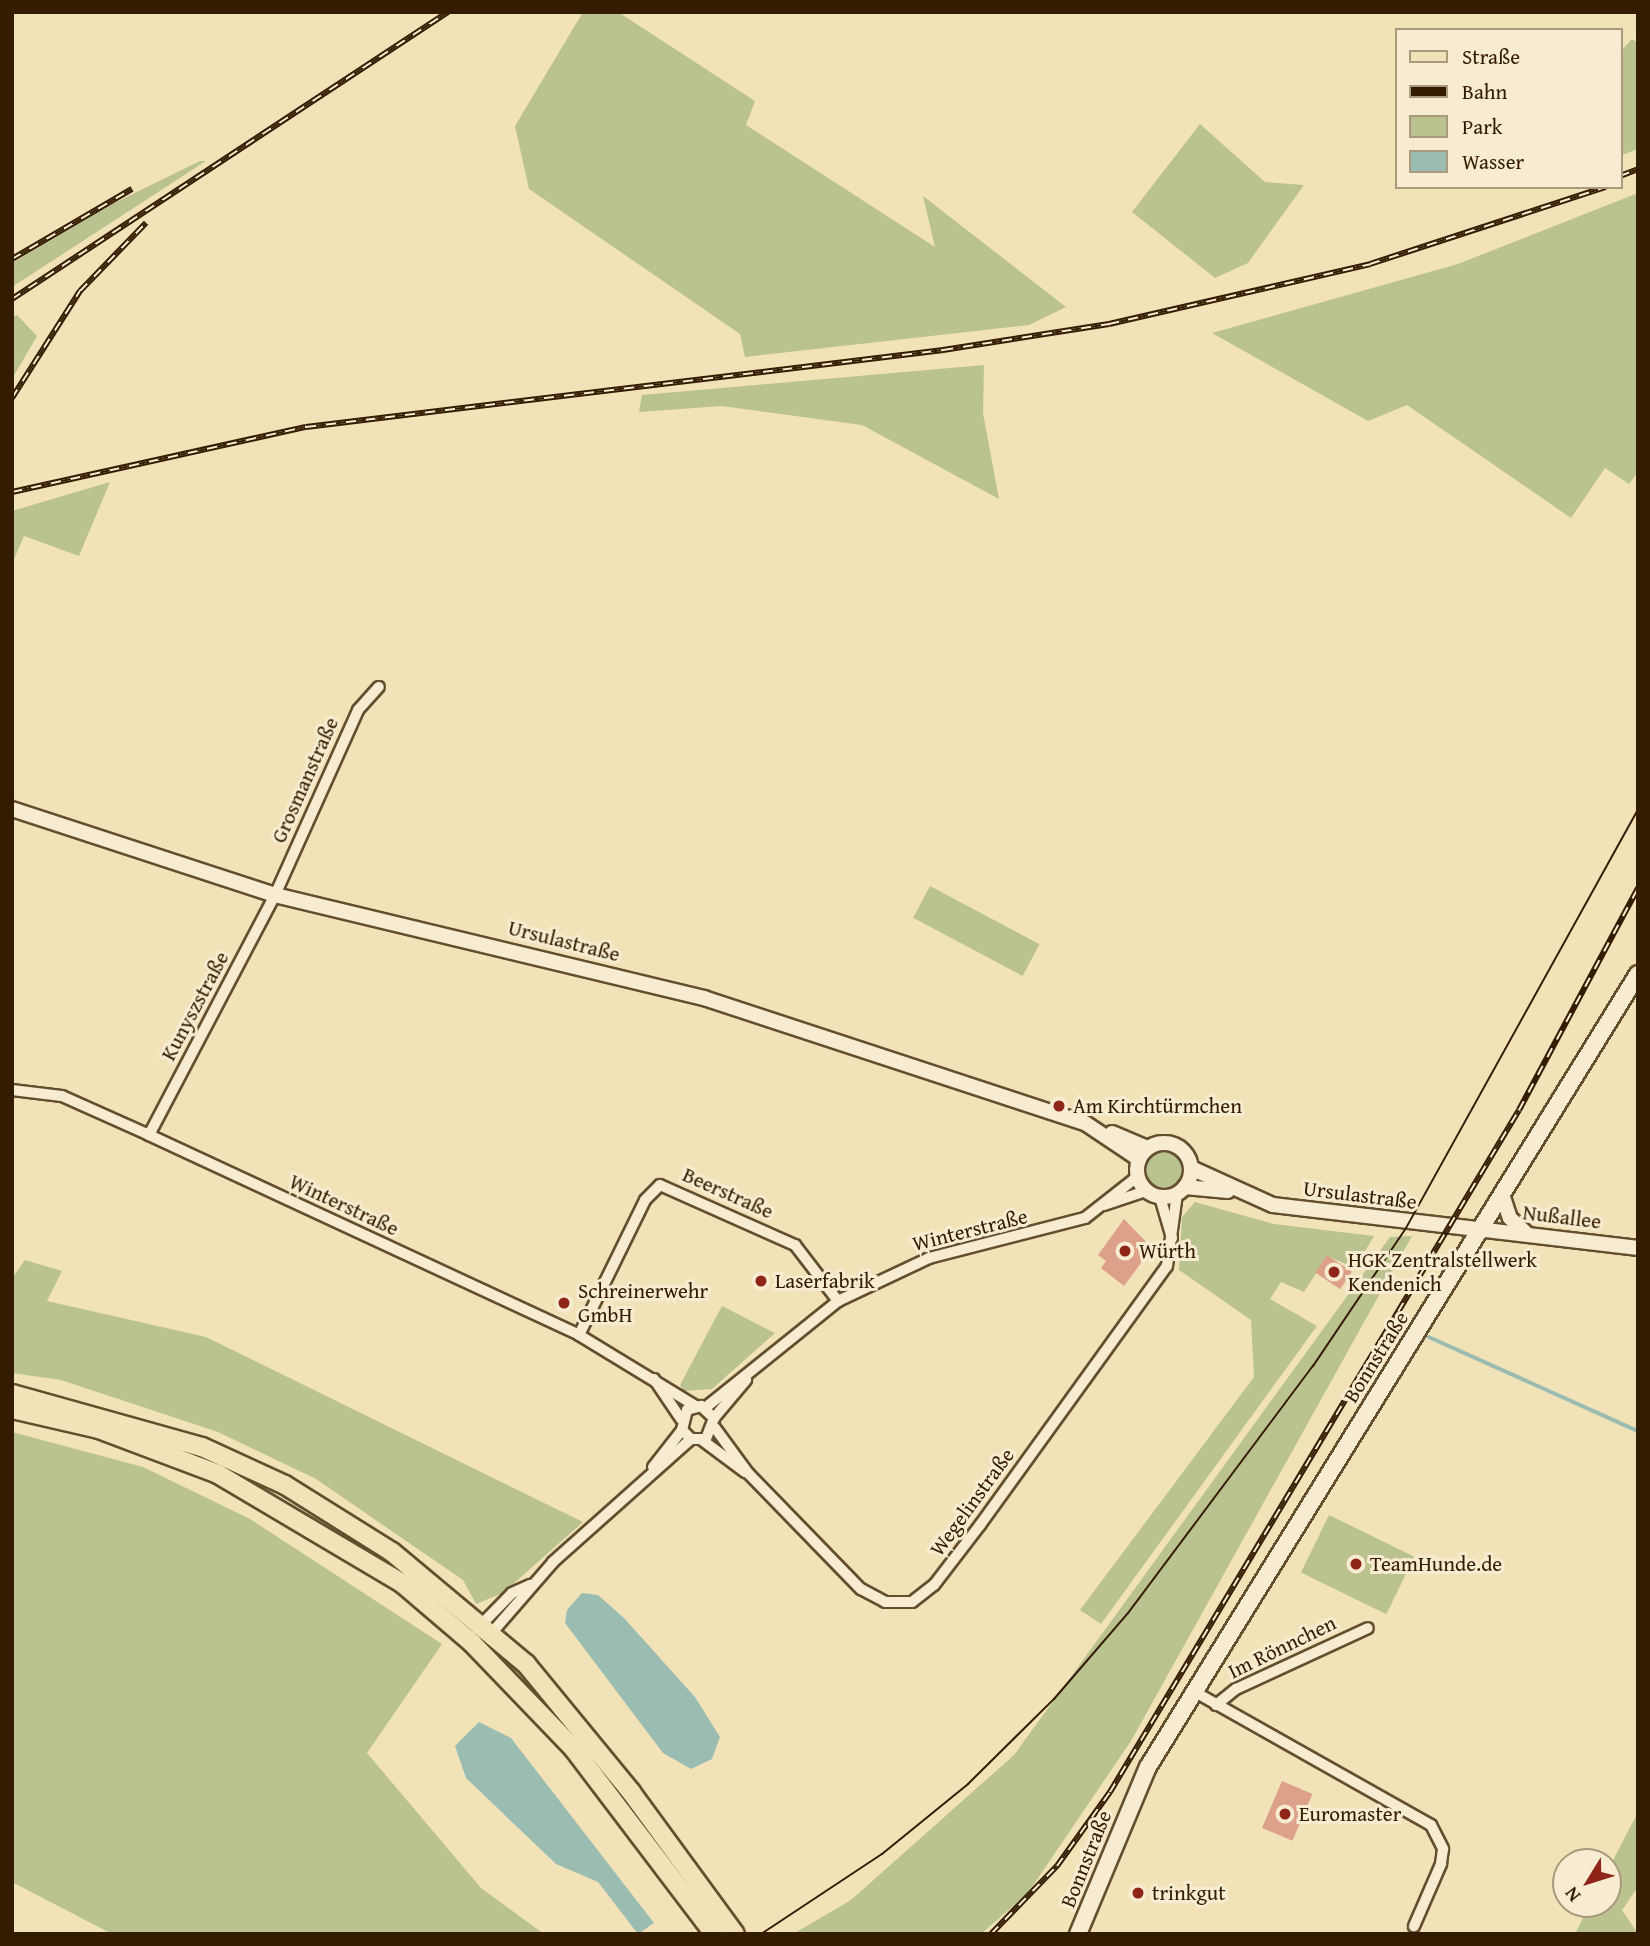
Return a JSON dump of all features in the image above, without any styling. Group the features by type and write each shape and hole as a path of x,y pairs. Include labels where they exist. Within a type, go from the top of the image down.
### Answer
{"main road":[{"name":"Bonnstraße","path":"1078,1934 1148,1767 1638,974"},
{"path":"12,1394 114,1417 246,1466 355,1526 495,1634 577,1723 735,1934"},
{"path":"12,1409 158,1448 271,1500 403,1584 472,1643 615,1799 714,1934"}],"street":[{"name":"Grosmanstraße","path":"275,895 358,710 379,687"},
{"name":"Ursulastraße","path":"12,809 275,895 704,998 1100,1130 1144,1153 1177,1147 1191,1168 1237,1192"},
{"name":"Kunyszstraße","path":"149,1135 275,895"},
{"name":"Winterstraße","path":"12,1090 62,1096 149,1135 579,1335 701,1407 749,1375 838,1301 906,1266 1060,1227 1104,1205 1146,1191"},
{"path":"1144,1153 1137,1177 1146,1191 1160,1197 1172,1238"},
{"path":"1181,1191 1191,1168"},
{"name":"Winterstraße","path":"1104,1205 1137,1177"},
{"name":"Beerstraße","path":"579,1335 645,1200 660,1185 795,1245 838,1301"},
{"name":"Ursulastraße","path":"1160,1197 1181,1191 1237,1192 1325,1214 1480,1230"},
{"name":"Wegelinstraße","path":"701,1407 715,1423 748,1473 861,1589 885,1602 912,1602 934,1585 980,1525 1161,1275 1172,1238 1181,1191"},
{"path":"1502,1194 1510,1218 1526,1233"},
{"name":"Nußallee","path":"1480,1230 1526,1233 1638,1248"},
{"name":"Winterstraße","path":"652,1470 696,1440 715,1423 749,1375"},
{"name":"Winterstraße","path":"653,1377 682,1425 696,1440"},
{"path":"472,1643 481,1621 530,1586 652,1470 682,1425 701,1407"},
{"name":"Wegelinstraße","path":"696,1440 748,1473"},
{"path":"472,1643 495,1634 530,1586"},
{"name":"Im Rönnchen","path":"1216,1705 1236,1689 1368,1628"},
{"path":"1195,1692 1431,1825 1443,1849 1441,1864 1413,1926"}],"green space":[{"path":"583,12 618,12 755,101 746,125 935,247 923,196 1066,307 1029,325 745,357 740,334 529,189 515,126"},
{"path":"1632,39 1638,43 1638,149 1622,155 1622,50"},
{"path":"1200,124 1265,182 1304,185 1248,263 1215,278 1132,212"},
{"path":"200,161 206,161 12,287 12,263 98,211"},
{"path":"1638,193 1638,472 1629,484 1605,468 1571,518 1407,405 1368,421 1212,333 1458,264"},
{"path":"17,315 37,336 12,379 12,317"},
{"path":"984,365 983,413 999,499 862,425 722,406 639,412 642,395"},
{"path":"110,482 79,556 24,536 12,564 12,511"},
{"path":"930,886 1039,944 1023,976 913,918"},
{"path":"1165,1150 1180,1156 1186,1171 1180,1186 1165,1192 1150,1186 1144,1171 1150,1156"},
{"path":"1195,1202 1274,1224 1374,1236 1355,1268 1327,1256 1304,1292 1281,1282 1270,1299 1317,1326 1101,1624 1080,1610 1254,1377 1251,1320 1179,1270 1182,1217"},
{"path":"1412,1236 1131,1741 1028,1893 981,1934 793,1934 851,1900 1014,1755 1390,1237"},
{"path":"25,1260 62,1271 47,1301 206,1337 583,1522 503,1593 476,1604 463,1580 316,1479 218,1432 61,1380 12,1373 12,1278"},
{"path":"722,1306 775,1333 712,1389 684,1391 680,1385"},
{"path":"12,1432 143,1467 250,1519 442,1644 367,1753 481,1888 544,1934 112,1934 12,1882"},
{"name":"TeamHunde.de","path":"1329,1515 1414,1557 1386,1614 1301,1573"},
{"path":"1638,1812 1638,1887 1622,1910 1622,1848 1619,1848"},
{"path":"1622,1910 1638,1934 1575,1934 1583,1918 1622,1918"}],"water":[{"path":"582,1593 598,1595 624,1618 695,1697 720,1737 712,1759 691,1769 663,1753 565,1623 567,1610"},
{"path":"479,1722 511,1738 654,1923 638,1934 598,1882 556,1864 466,1778 455,1746"}],"building":[{"name":"Würth","path":"1124,1219 1152,1248 1124,1286 1101,1268 1106,1261 1098,1255"},
{"name":"HGK Zentralstellwerk Kendenich","path":"1327,1255 1352,1272 1340,1289 1315,1272"},
{"name":"Euromaster","path":"1282,1781 1312,1794 1292,1841 1262,1828"}],"waterway":[{"path":"1429,1337 1638,1431"}],"tram line":[{"path":"761,1934 882,1854 968,1784 1054,1699 1128,1613 1313,1366 1406,1228 1638,810"}],"railway":[{"path":"12,299 448,12"},
{"path":"1622,175 1638,169"},
{"path":"12,259 132,189"},
{"path":"12,492 306,427 943,350 1109,324 1370,264 1600,189"},
{"path":"12,398 80,291 146,223"},
{"path":"991,1934 1057,1866 1110,1792 1519,1110 1638,888"}],"place":[{"name":"Am Kirchtürmchen","path":"1059,1106"},
{"name":"Würth","path":"1125,1251"},
{"name":"HGK Zentralstellwerk Kendenich","path":"1334,1272"},
{"name":"Laserfabrik","path":"761,1281"},
{"name":"Schreinerwehr GmbH","path":"564,1303"},
{"name":"TeamHunde.de","path":"1356,1564"},
{"name":"Euromaster","path":"1285,1814"},
{"name":"trinkgut","path":"1138,1893"}]}
